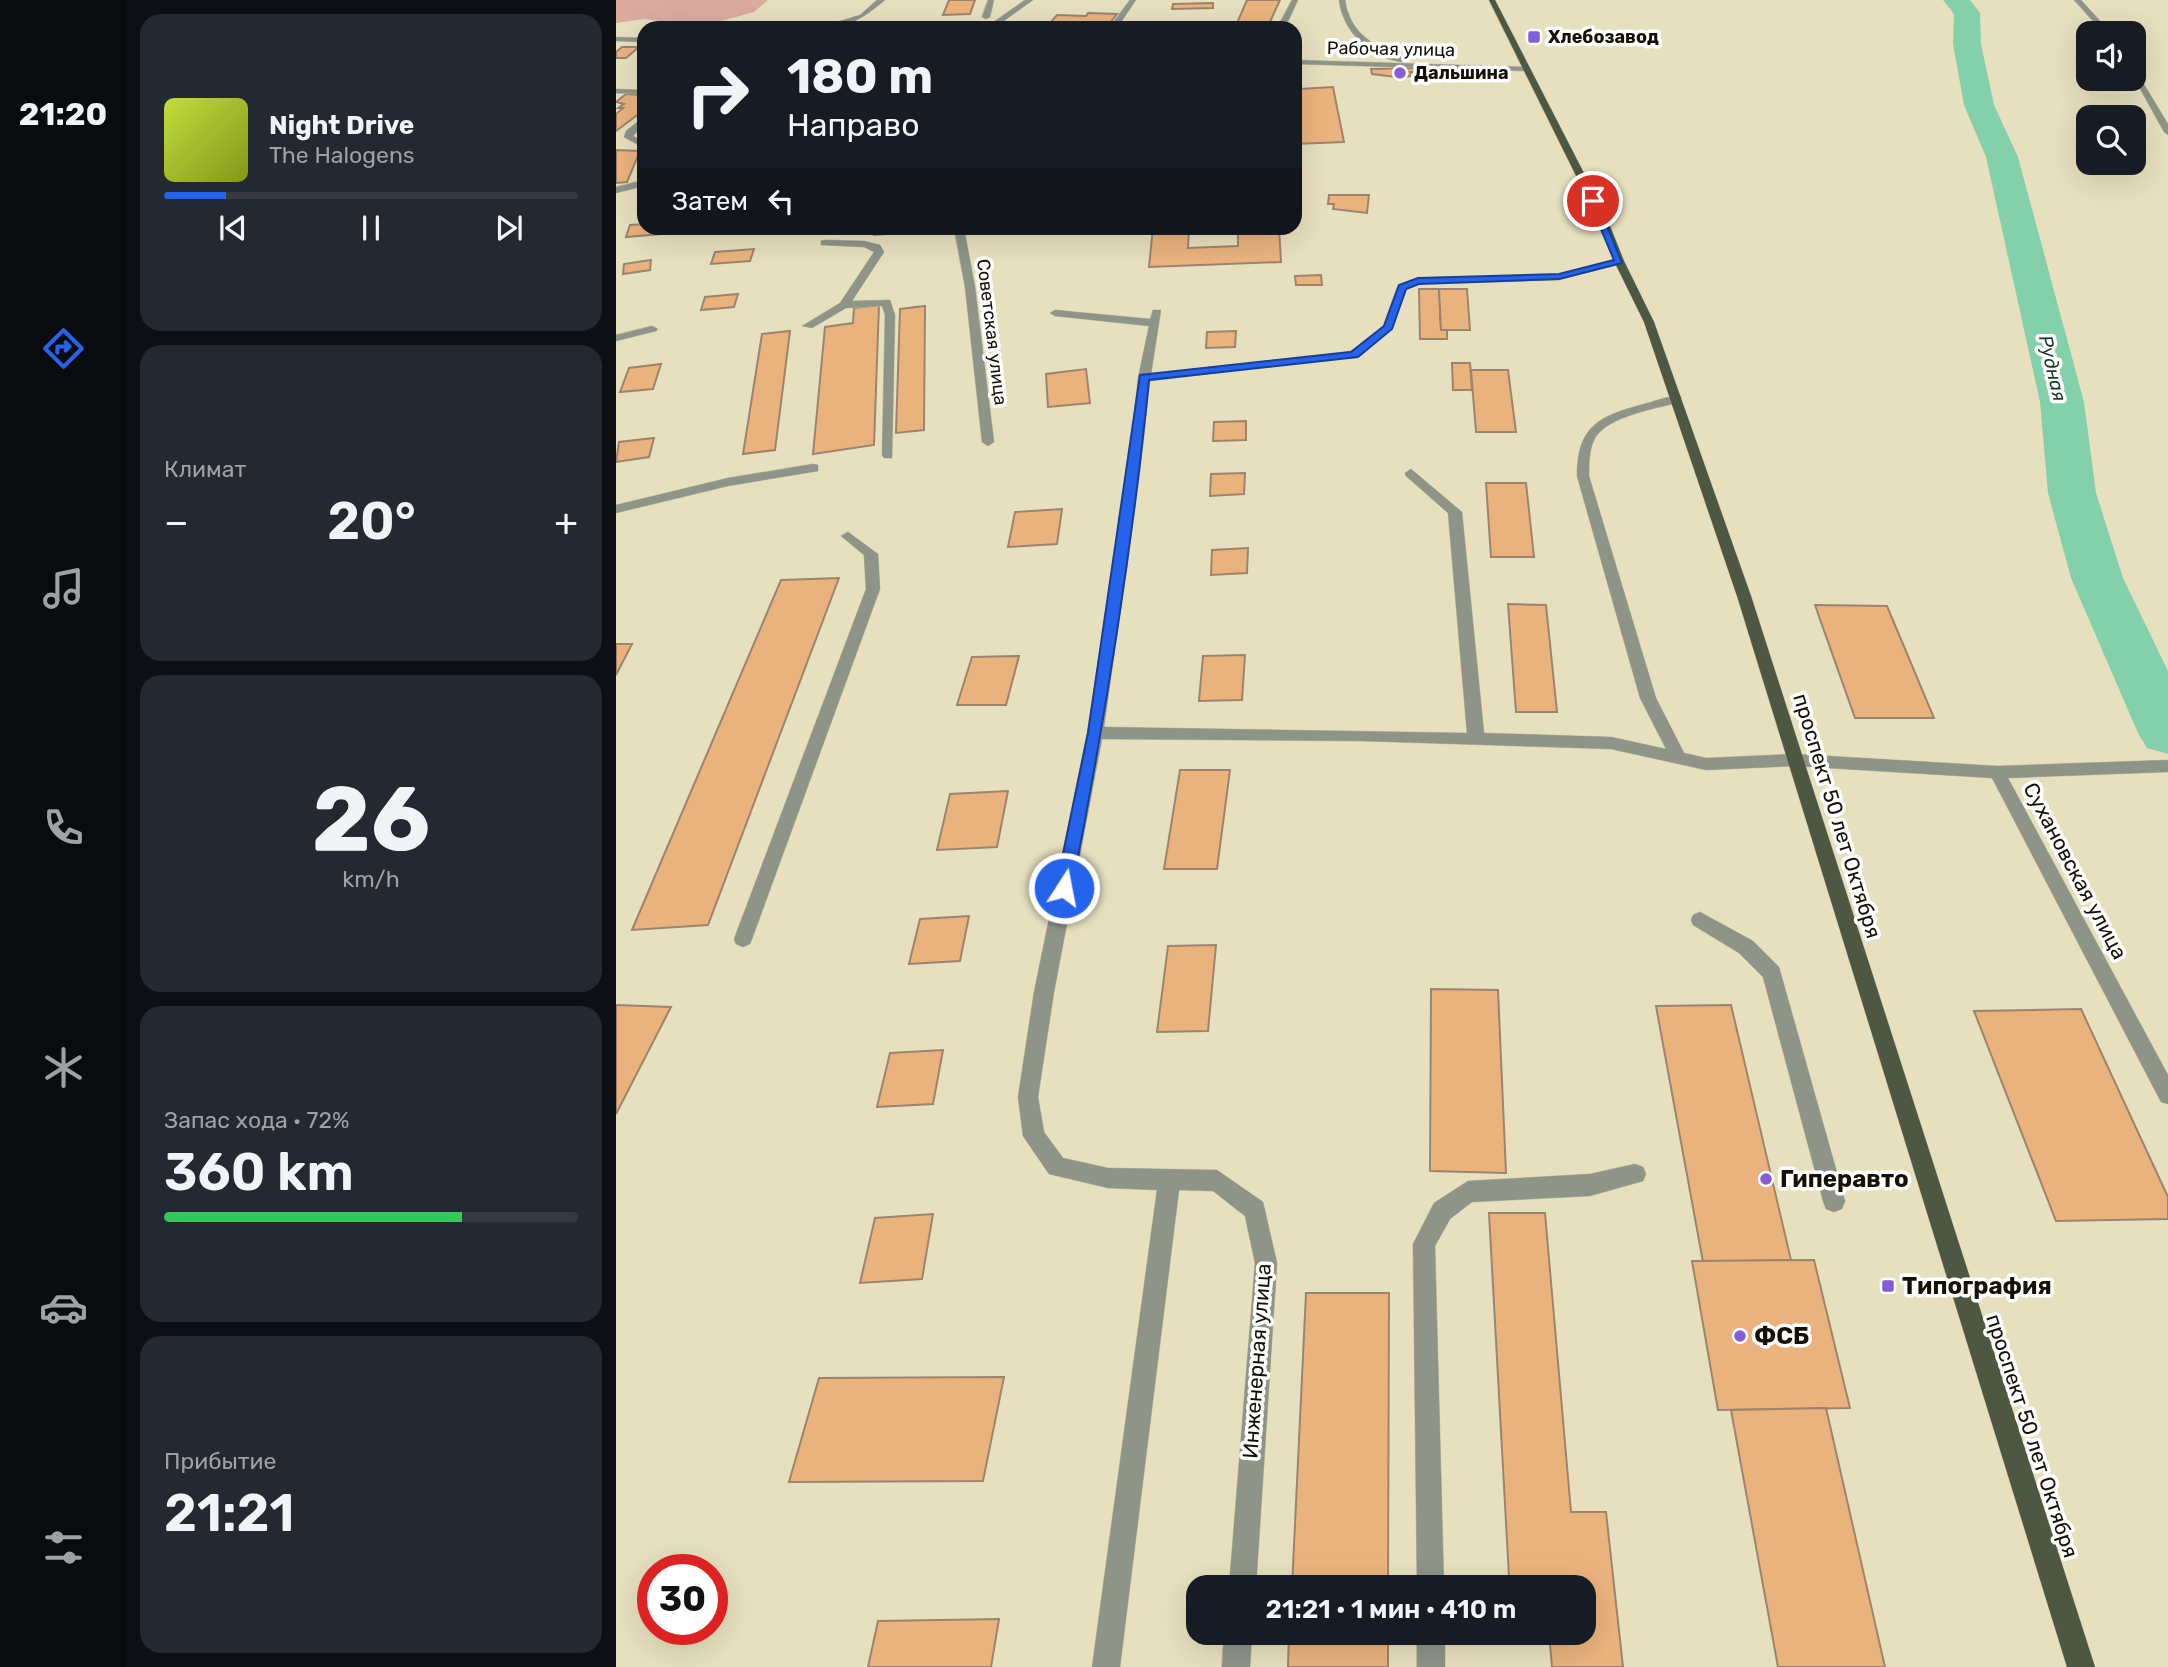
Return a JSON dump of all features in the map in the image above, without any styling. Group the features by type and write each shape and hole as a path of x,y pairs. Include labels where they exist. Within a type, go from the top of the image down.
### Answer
{"main road":[{"name":"проспект 50 лет Октября","path":"1492,0 1601,216 1648,322 1677,400 1737,576 2081,1667"}],"street":[{"path":"852,21 863,17 882,0"},
{"path":"986,17 992,0"},
{"path":"999,21 1030,0"},
{"path":"1118,21 1133,0"},
{"path":"1284,21 1295,0"},
{"path":"1342,0 1347,20 1361,41 1383,53 1415,64"},
{"path":"2077,0 2097,21"},
{"path":"618,41 637,40"},
{"name":"Рабочая улица","path":"1302,62 1527,69"},
{"path":"616,91 637,92"},
{"path":"2146,91 2168,132"},
{"path":"637,126 628,137 637,142"},
{"path":"616,190 637,185"},
{"name":"Советская улица","path":"960,235 970,287 988,442"},
{"path":"825,243 864,244 876,247 879,252 844,305"},
{"path":"1144,377 1354,355 1388,327 1402,287 1418,281 1559,276 1619,261"},
{"path":"808,326 844,305 886,302 890,316 888,455"},
{"name":"Инженерная улица","path":"1055,313 1156,318 1144,377 1134,472 1095,733 1044,992 1028,1097 1034,1136 1057,1167 1108,1178 1217,1181 1255,1210 1266,1263 1243,1575"},
{"path":"616,338 652,329"},
{"path":"1677,400 1623,413 1592,432 1583,456 1583,476 1648,698 1678,757"},
{"path":"616,509 728,482 813,468"},
{"path":"1410,473 1455,512 1476,739"},
{"path":"743,939 873,589 871,554 848,536"},
{"name":"Сухановская улица","path":"1095,733 1362,735 1611,743 1706,764 1795,760 1997,772 2168,1095"},
{"path":"1997,772 2168,766"},
{"path":"1700,920 1746,947 1772,973 1834,1201"},
{"path":"1430,1575 1424,1244 1442,1211 1468,1192 1590,1185 1635,1174"},
{"path":"1106,1667 1169,1180"},
{"path":"1236,1667 1237,1645"},
{"path":"1431,1645 1431,1667"}],"shaded area":[{"path":"616,0 768,0 754,12 721,21 644,19 616,23"}],"building":[{"path":"949,0 975,0 970,14 943,15"},
{"path":"1247,0 1280,0 1270,21 1238,21"},
{"path":"1213,3 1213,8 1172,9 1173,4"},
{"path":"1088,13 1117,14 1112,21 1052,21 1057,15 1086,16"},
{"path":"622,47 637,47 626,58 616,58 616,52"},
{"path":"1417,68 1419,72 1410,72 1412,76 1396,77 1372,74 1371,69"},
{"path":"1333,87 1344,142 1302,144 1302,89"},
{"path":"626,94 637,95 637,115 616,131 616,114 623,108 618,108 624,104 616,102"},
{"path":"616,150 637,151 637,158 627,182 616,183"},
{"path":"1329,195 1369,195 1367,213 1333,209 1334,204 1328,204"},
{"path":"637,224 637,235 649,235 626,237 630,225"},
{"path":"1152,235 1189,235 1188,248 1238,246 1238,235 1279,235 1281,262 1149,267"},
{"path":"754,249 750,261 711,264 715,252"},
{"path":"651,260 650,270 623,274 624,264"},
{"path":"1321,275 1322,285 1296,285 1295,276"},
{"path":"1419,289 1439,289 1441,330 1447,330 1447,339 1420,339"},
{"path":"1439,289 1467,289 1470,330 1441,330"},
{"path":"738,294 734,307 701,310 705,297"},
{"path":"879,305 874,445 813,454 825,327 853,323 854,308"},
{"path":"925,306 924,430 896,433 900,309"},
{"path":"790,331 775,450 743,454 762,334"},
{"path":"1236,331 1235,347 1206,348 1207,332"},
{"path":"1452,363 1470,363 1472,390 1453,390"},
{"path":"661,364 653,389 620,392 629,368"},
{"path":"1086,369 1090,403 1048,407 1046,374"},
{"path":"1471,370 1508,370 1516,432 1476,432"},
{"path":"1246,421 1246,440 1213,441 1214,422"},
{"path":"654,438 649,457 616,462 619,442"},
{"path":"1245,473 1244,494 1210,496 1211,474"},
{"path":"1486,483 1526,483 1534,557 1491,557"},
{"path":"1062,509 1057,544 1008,547 1015,512"},
{"path":"1248,548 1247,573 1211,575 1212,550"},
{"path":"839,578 708,925 632,930 781,580"},
{"path":"1508,604 1546,605 1557,712 1516,712"},
{"path":"1815,605 1887,606 1934,718 1855,718"},
{"path":"616,644 632,644 616,675"},
{"path":"1245,655 1242,700 1199,701 1203,656"},
{"path":"1019,656 1006,705 957,705 972,657"},
{"path":"1180,770 1230,770 1217,869 1164,869"},
{"path":"1008,791 997,847 937,850 950,794"},
{"path":"969,916 960,961 909,964 920,919"},
{"path":"1216,945 1208,1031 1157,1032 1168,946"},
{"path":"1431,989 1498,990 1506,1173 1430,1171"},
{"path":"616,1005 671,1007 616,1114"},
{"path":"1731,1005 1791,1260 1703,1262 1656,1006"},
{"path":"2081,1009 2168,1197 2168,1219 2056,1221 1974,1011"},
{"path":"943,1050 933,1104 877,1107 890,1053"},
{"path":"1489,1213 1545,1213 1571,1512 1606,1512 1623,1667 1552,1667 1550,1645 1596,1645 1596,1575 1509,1575"},
{"path":"933,1214 922,1279 860,1283 875,1218"},
{"path":"1814,1260 1850,1408 1718,1410 1692,1261"},
{"path":"1306,1293 1389,1293 1388,1575 1293,1575"},
{"path":"1004,1377 983,1481 789,1482 819,1378"},
{"path":"1826,1408 1885,1667 1778,1667 1731,1410"},
{"path":"999,1619 991,1667 868,1667 878,1621"},
{"path":"1289,1645 1388,1645 1388,1667 1288,1667"}],"waterway":[{"name":"Рудная","path":"1956,0 1967,13 1967,44 1979,105 2002,157 2062,402 2072,493 2097,578 2168,733"}],"place":[{"name":"Хлебозавод","path":"1534,37"},
{"name":"Дальшина","path":"1400,73"},
{"name":"Гиперавто","path":"1766,1179"},
{"name":"Типография","path":"1888,1286"},
{"name":"ФСБ","path":"1740,1336"}],"route":[{"path":"1064,888 1095,733 1134,472 1144,377 1354,355 1388,327 1402,287 1418,281 1559,276 1619,261 1593,201"}]}
